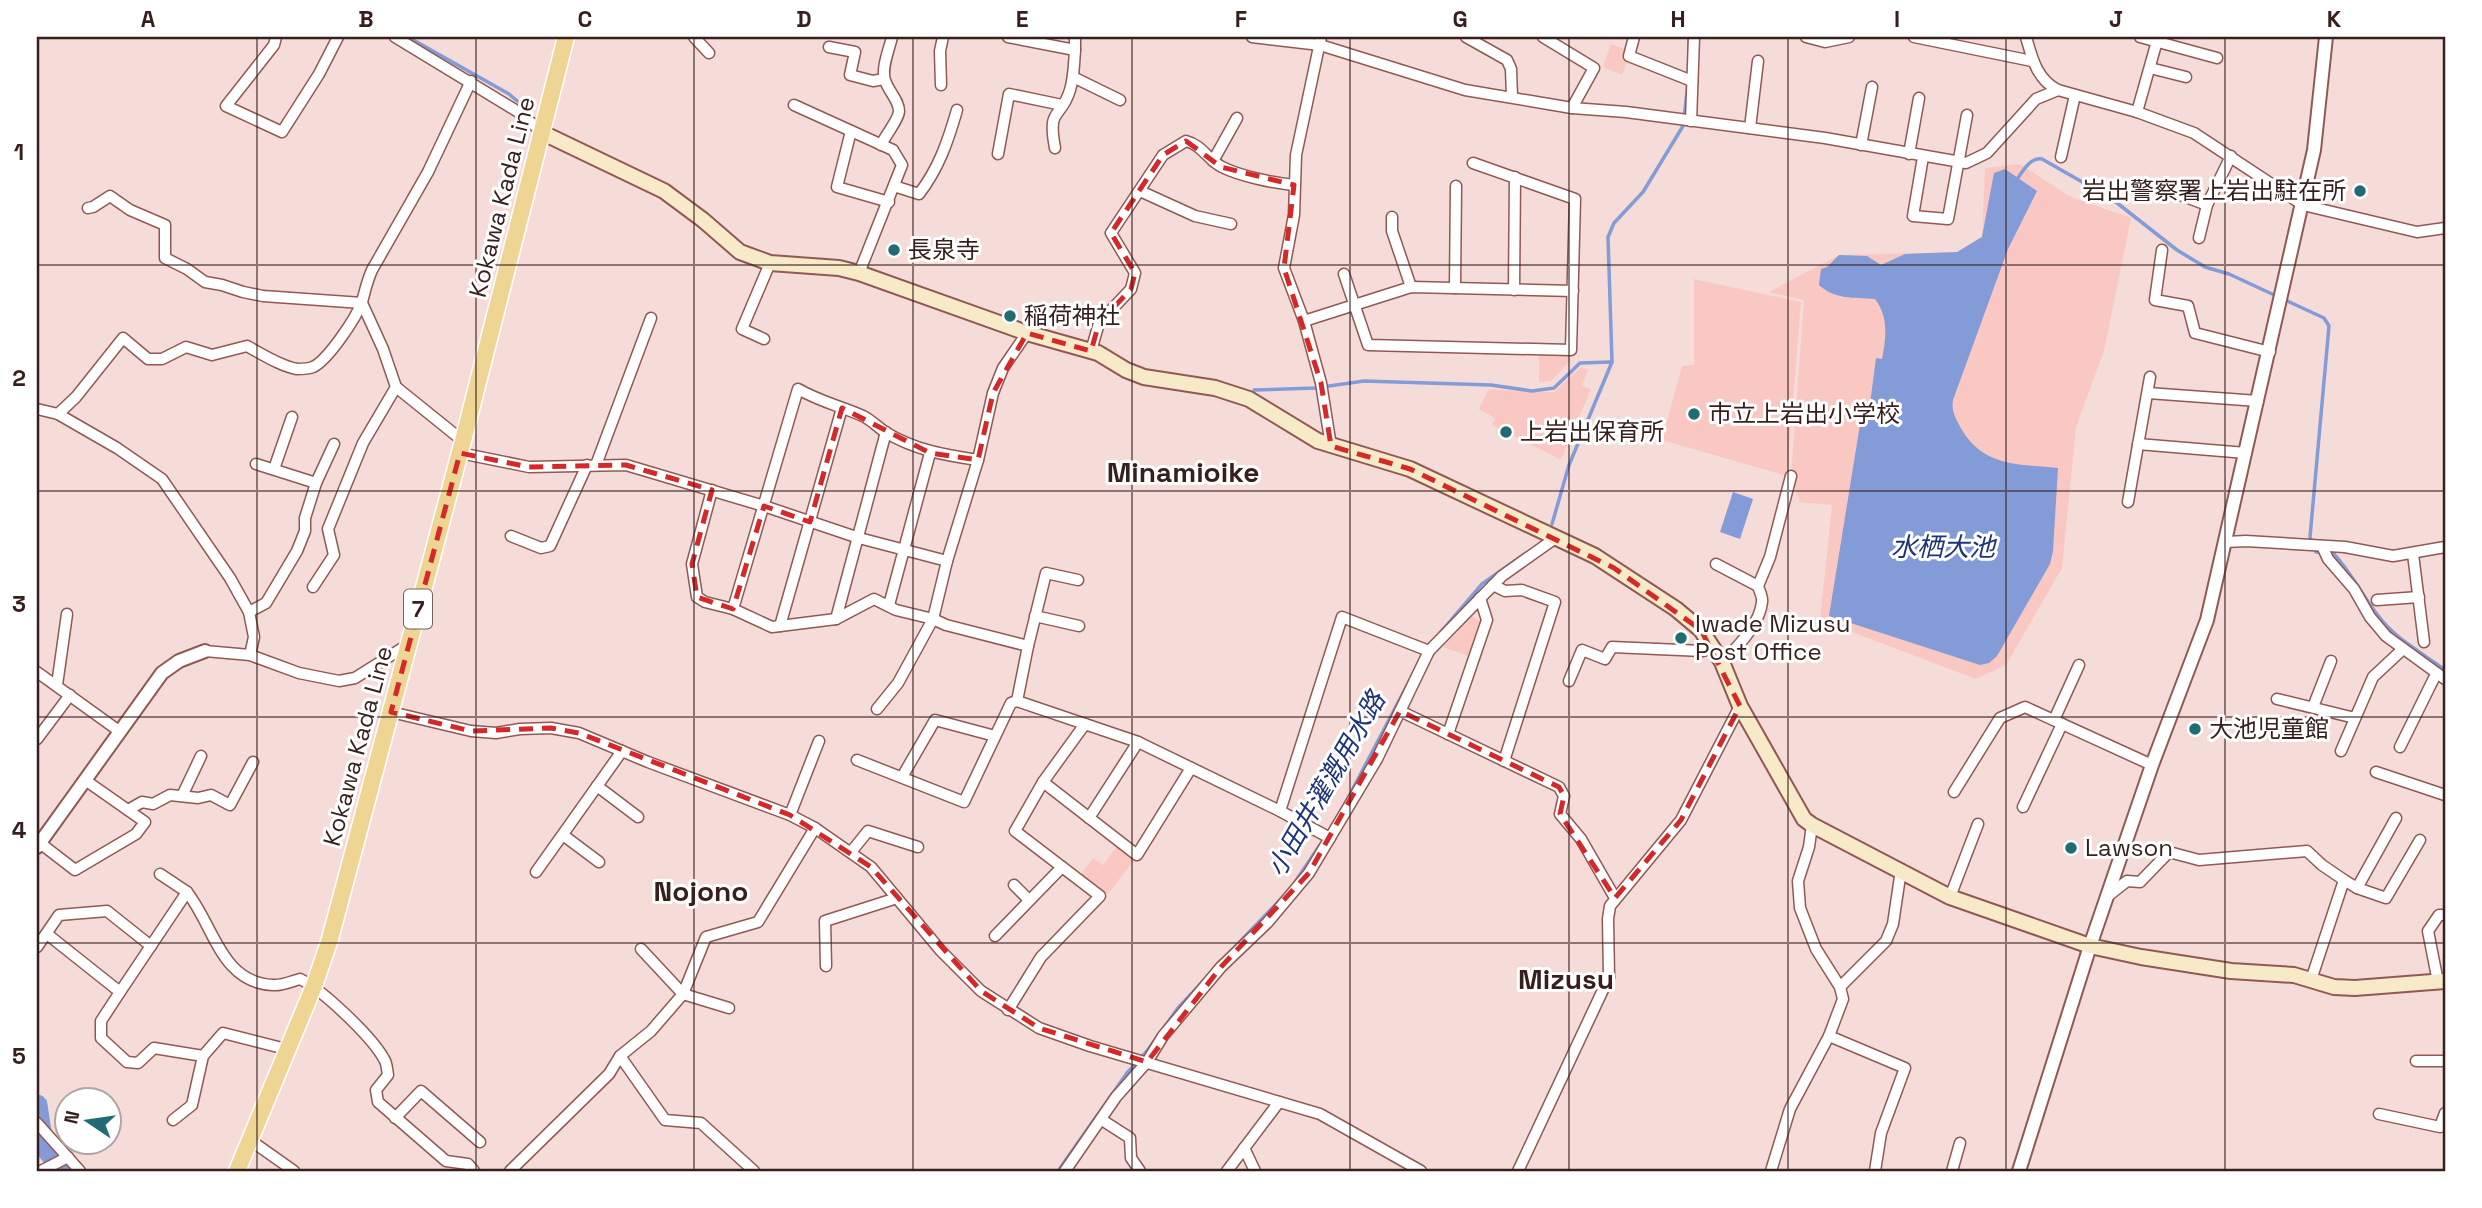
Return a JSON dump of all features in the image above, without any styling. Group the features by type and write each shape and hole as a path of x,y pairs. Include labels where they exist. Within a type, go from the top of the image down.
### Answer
{"main road":[{"name":"Kokawa Kada Line","path":"237,1171 314,986 330,939 461,447 566,37"},
{"path":"543,133 664,191 740,252 770,263 839,268 859,273 1027,333 1091,351 1144,377 1215,388 1249,399 1318,441 1410,469 1557,537 1614,568 1676,609 1701,631 1722,662 1741,706 1804,819 1950,897 2090,946 2231,971 2294,975 2334,986 2355,988 2442,982"}],"street":[{"path":"276,37 274,45 226,106 282,132 319,74 338,37"},
{"path":"396,37 520,113 543,133"},
{"path":"694,37 709,53"},
{"path":"881,145 899,114 898,106 884,79 892,37"},
{"path":"941,85 940,51 943,37"},
{"path":"1008,37 1075,50"},
{"path":"1055,148 1052,123 1054,115 1069,93 1073,77 1075,37"},
{"path":"1252,37 1321,41 1465,90 1572,108 1750,128 1966,163 1987,153 2036,99 2058,90"},
{"path":"1466,37 1507,60 1511,69 1512,97"},
{"path":"1543,37 1594,68 1572,108"},
{"path":"1634,37 1629,56 1690,80"},
{"path":"1691,121 1690,80 1694,37"},
{"path":"1806,37 1825,42 1849,37"},
{"path":"1914,37 2032,61"},
{"path":"2026,37 2032,61 2046,84 2194,133 2303,205 2417,232 2445,228"},
{"path":"2140,37 2217,58"},
{"path":"2018,1171 2106,897 2207,620 2303,205 2319,118 2326,37"},
{"path":"1321,41 1296,155 1294,215 1284,268 1304,321 1321,383 1331,446"},
{"path":"2137,113 2157,41"},
{"path":"830,47 855,52 850,75 873,81 884,79"},
{"path":"1750,128 1758,61"},
{"path":"2150,68 2186,77"},
{"path":"1073,77 1120,100"},
{"path":"58,414 76,397 123,338 148,359 162,359 186,347 212,355 247,346 298,369 311,369 318,364 340,340 362,303 372,270 428,173 471,82"},
{"path":"1861,145 1872,87"},
{"path":"998,154 1009,94 1062,105"},
{"path":"2061,157 2075,95"},
{"path":"1909,154 1919,98"},
{"path":"794,105 893,150 902,165 859,273"},
{"path":"894,186 919,194 934,174 946,150 957,110"},
{"path":"1923,157 1913,216 1948,219 1968,115"},
{"path":"1213,160 1237,118"},
{"path":"851,131 837,187 889,202"},
{"path":"1091,351 1099,323 1131,289 1135,273 1111,233 1163,155 1186,141 1196,143 1221,167 1294,185"},
{"path":"2199,238 2207,205 2231,156"},
{"path":"1344,274 1368,345 1571,350 1575,199 1473,163"},
{"path":"1514,290 1516,177"},
{"path":"1455,288 1456,186"},
{"path":"2162,188 2207,205"},
{"path":"1140,191 1195,216 1231,224"},
{"path":"88,208 110,196 130,210 165,225 165,258 205,282 262,296 362,303"},
{"path":"1392,216 1392,231 1411,286"},
{"path":"2162,250 2155,300 2188,306 2195,333 2270,352"},
{"path":"764,339 743,329 770,263"},
{"path":"1304,321 1411,286 1573,291"},
{"path":"362,303 383,349 396,387 461,447 528,467 626,465 764,506 859,538 947,561"},
{"path":"511,536 541,548 550,546 592,465 651,318"},
{"path":"877,709 898,683 933,619 947,561 978,460 993,394 1003,368 1027,333"},
{"path":"2128,502 2150,377"},
{"path":"313,587 334,555 328,529 363,443 396,387"},
{"path":"733,609 799,389 821,402 866,417 886,432 930,453 978,460"},
{"path":"2148,393 2258,401"},
{"path":"780,626 842,408"},
{"path":"37,409 58,414 117,448 162,479 230,578 249,612 254,637 250,655"},
{"path":"274,469 292,417"},
{"path":"836,619 886,432"},
{"path":"249,612 265,603 297,551 305,531 305,518 316,483 334,444"},
{"path":"2138,444 2246,453"},
{"path":"889,606 930,453"},
{"path":"256,464 316,483"},
{"path":"1722,662 1736,649 1756,620 1763,600 1758,586 1770,557 1791,476"},
{"path":"712,490 692,564 697,597 705,602 733,609 772,627 836,619 874,599 896,610 1028,646"},
{"path":"1065,1171 1116,1097 1147,1062 1163,1036 1221,967 1267,923 1301,883 1327,836 1377,759 1425,649 1493,585 1557,537"},
{"path":"2226,542 2345,547 2393,556 2445,547"},
{"path":"2322,546 2328,559 2354,589 2370,617 2386,636 2441,677 2400,747"},
{"path":"2413,554 2424,642"},
{"path":"1716,564 1758,586"},
{"path":"1017,701 1046,573 1078,580"},
{"path":"1493,585 1505,591 1522,590 1555,602 1504,761"},
{"path":"2376,600 2419,597"},
{"path":"1448,734 1487,620 1480,598"},
{"path":"57,685 67,614"},
{"path":"1035,617 1079,626"},
{"path":"1280,811 1342,617 1425,649"},
{"path":"85,780 145,822 136,834 75,870 38,845 162,673 179,661 205,651 250,655 299,673 339,681 355,678 409,643"},
{"path":"1569,681 1582,650 1605,660 1612,647 1703,651 1712,646"},
{"path":"2341,751 2372,677 2403,649"},
{"path":"2313,707 2331,661"},
{"path":"2023,807 2079,665"},
{"path":"37,672 119,731"},
{"path":"37,739 70,695"},
{"path":"2277,699 2355,718"},
{"path":"857,760 964,802 1011,703 1017,701 1138,742 1327,836"},
{"path":"1518,1171 1609,977 1608,919 1615,898 1681,820 1741,706"},
{"path":"1954,792 2000,719 2025,707 2152,765"},
{"path":"1400,711 1559,787 1564,796 1560,814 1581,839 1615,898"},
{"path":"391,712 471,731 496,733 551,728 579,733 790,815 815,828 871,867 940,951 981,991 1008,1010 1040,1028 1320,1114 1421,1171"},
{"path":"901,778 936,720 995,736"},
{"path":"1008,1010 1041,957 1100,896 1015,831 1043,782 1085,724"},
{"path":"790,815 820,741"},
{"path":"1089,818 1138,742"},
{"path":"536,872 622,751"},
{"path":"182,796 201,757"},
{"path":"128,810 142,802 153,804 170,795 198,798 211,795 230,805 253,762"},
{"path":"1043,782 1137,855 1191,768"},
{"path":"2376,772 2445,795"},
{"path":"1303,822 1327,775"},
{"path":"597,786 638,817"},
{"path":"2357,888 2396,818"},
{"path":"1950,897 1978,824"},
{"path":"1771,1171 1790,1110 1829,1036 1843,999 1840,986 1815,949 1800,908 1798,881 1809,847 1812,825"},
{"path":"510,1171 609,1073 620,1056 651,1031 683,994 706,937 758,922 815,828"},
{"path":"851,852 868,831 918,847"},
{"path":"563,835 599,862"},
{"path":"2106,897 2127,881 2140,882 2169,852 2199,860 2307,851 2357,888 2386,898 2420,839"},
{"path":"995,936 1062,867"},
{"path":"1840,986 1886,941 1893,924 1901,870"},
{"path":"160,874 187,892 221,951 244,979 276,986 300,979 314,986 335,1004 385,1060 388,1075 376,1090 378,1101 446,1161 468,1164 474,1171"},
{"path":"2311,980 2344,880"},
{"path":"1014,885 1029,900"},
{"path":"187,892 101,1021 101,1038 127,1062 138,1063 154,1048 203,1056"},
{"path":"826,966 825,921 897,898"},
{"path":"37,947 59,915 107,911 151,946"},
{"path":"2442,982 2428,931 2439,915 2445,914"},
{"path":"47,934 120,992"},
{"path":"641,949 683,994 729,1008"},
{"path":"173,1120 192,1105 203,1056 223,1033 286,1049"},
{"path":"1829,1036 1905,1068 1881,1133 1875,1171"},
{"path":"620,1056 664,1120 701,1123 754,1171"},
{"path":"2416,1060 2445,1061"},
{"path":"395,1118 421,1091 480,1142"},
{"path":"1227,1171 1279,1102"},
{"path":"2379,1114 2440,1127 2445,1113"},
{"path":"1102,1120 1130,1138 1131,1158 1140,1171"},
{"path":"37,1123 80,1171"},
{"path":"250,1140 294,1171"},
{"path":"1952,1171 1960,1143"},
{"path":"1244,1148 1255,1171"},
{"path":"41,1171 68,1157"}],"highlighted area":[{"path":"1186,141 1221,167 1294,185 1284,268 1321,383 1331,446 1410,469 1614,568 1701,630 1740,706 1681,820 1615,898 1560,814 1564,796 1559,787 1400,711 1309,873 1221,967 1147,1062 1039,1028 981,991 871,867 790,815 579,733 551,728 471,731 391,712 460,453 529,467 626,465 712,490 692,564 697,597 733,609 764,506 810,522 842,408 930,453 978,460 993,393 1027,333 1091,351 1099,323 1131,289 1135,273 1111,233 1163,155"}],"shaded area":[{"path":"1611,44 1625,49 1622,57 1628,60 1622,75 1603,67"},
{"path":"2020,164 2069,196 2131,218 2104,351 2076,427 2062,568 2006,665 1976,679 1820,620 1832,505 1800,502 1791,476 1804,300 1769,292 1839,255 1957,252 1982,236 1985,168"},
{"path":"1694,279 1801,302 1787,476 1662,440 1682,366 1694,365"},
{"path":"1539,354 1570,354 1570,361 1551,381 1539,382"},
{"path":"1581,367 1588,370 1582,386 1591,389 1561,460 1492,425 1495,418 1479,409 1489,389 1554,392"},
{"path":"1472,616 1480,621 1468,656 1443,647"},
{"path":"1117,846 1134,860 1108,894 1081,874 1093,858 1103,865"}],"water":[{"name":"水栖大池","path":"2005,169 2037,191 2008,249 1953,400 1954,415 1971,442 1992,457 2016,464 2058,468 2050,564 1997,656 1989,663 1980,665 1829,616 1863,406 1870,404 1876,358 1882,359 1885,328 1883,313 1875,299 1838,295 1819,285 1821,269 1827,267 1839,255 1867,256 1881,265 1905,254 1957,252 1982,237 1994,173"},
{"path":"1733,492 1753,499 1740,539 1720,532"}],"waterway":[{"path":"408,37 509,94 529,111"},
{"name":"小田井灌漑用水路","path":"1689,37 1689,49"},
{"name":"小田井灌漑用水路","path":"1552,524 1569,465 1612,362 1608,237 1614,223 1643,192 1683,126 1688,84"},
{"path":"2018,178 2031,162 2042,159 2112,199 2177,250 2205,267 2229,274 2324,318 2329,326 2310,537 2316,552 2333,553 2340,561 2377,615 2391,630 2445,670"},
{"path":"1254,390 1315,388 1364,381 1491,385 1532,391 1554,388 1580,363 1612,362"},
{"name":"小田井灌漑用水路","path":"1441,632 1482,584 1526,553"},
{"name":"小田井灌漑用水路","path":"1346,802 1425,651"},
{"name":"小田井灌漑用水路","path":"1295,882 1320,845"},
{"name":"小田井灌漑用水路","path":"1231,951 1281,899"},
{"name":"小田井灌漑用水路","path":"1058,1171 1127,1073 1147,1051 1178,1008 1209,975"},
{"path":"37,1105 43,1145 64,1171"}],"place":[{"name":"岩出警察署上岩出駐在所","path":"2360,191"},
{"name":"長泉寺","path":"894,250"},
{"name":"稲荷神社","path":"1010,316"},
{"name":"市立上岩出小学校","path":"1694,414"},
{"name":"上岩出保育所","path":"1506,432"},
{"name":"Iwade Mizusu Post Office","path":"1681,638"},
{"name":"大池児童館","path":"2195,729"},
{"name":"Lawson","path":"2071,848"}],"district":[{"name":"Minamioike","path":"1183,472"},
{"name":"Nojono","path":"701,891"},
{"name":"Mizusu","path":"1566,979"}]}
